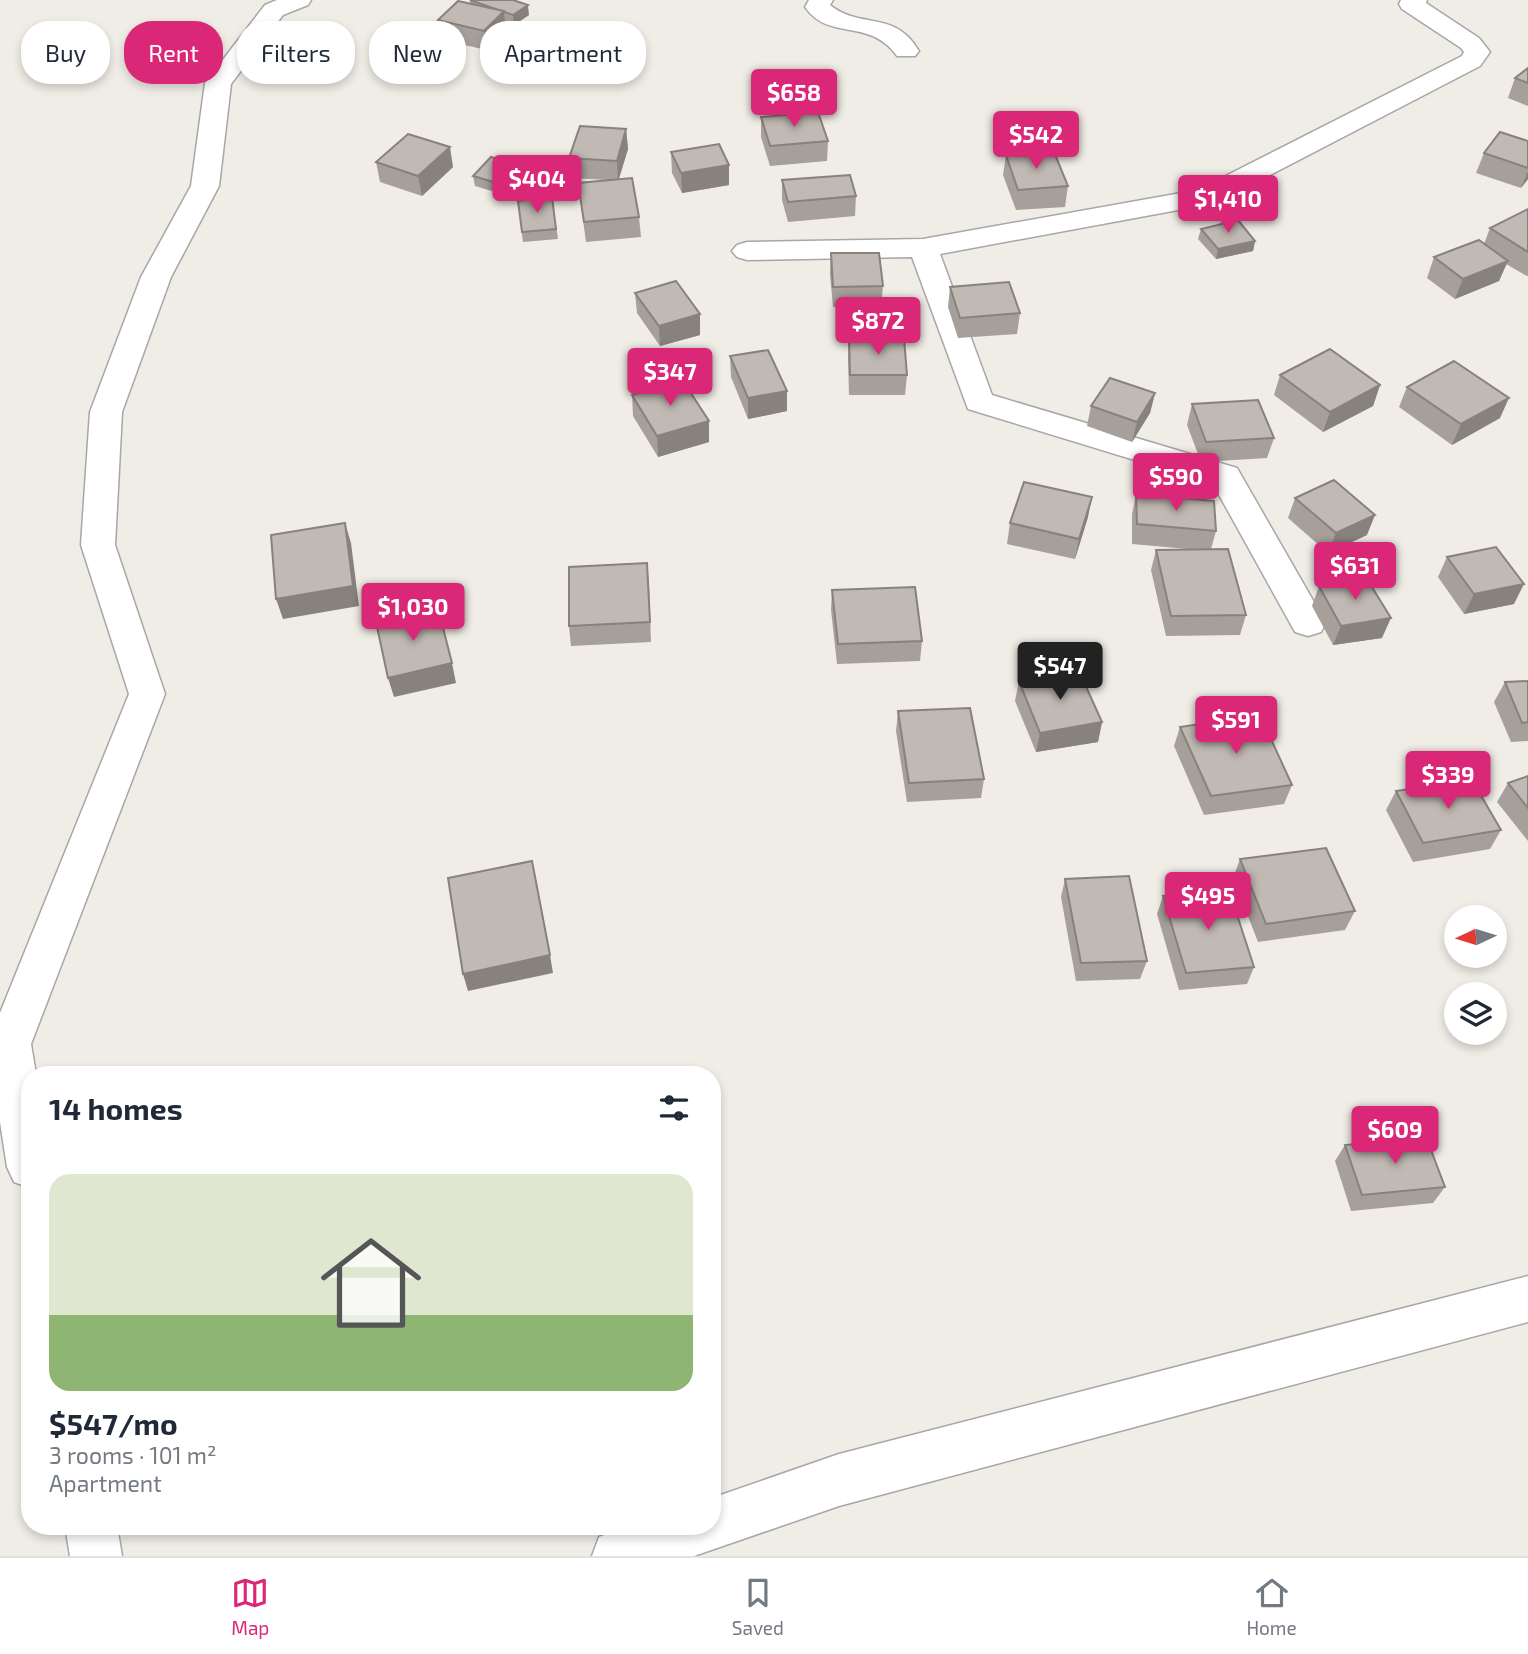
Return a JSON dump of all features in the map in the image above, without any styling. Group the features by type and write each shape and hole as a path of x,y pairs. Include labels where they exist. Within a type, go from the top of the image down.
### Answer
{"street":[{"path":"21,1114 9,1044 147,694 97,545 106,412 156,277 205,186 218,83 274,10 299,0"},
{"path":"821,0 817,7 824,15 893,32 902,38 906,51"},
{"path":"747,251 923,248 1206,197 1471,61 1477,52 1471,43 1411,4 1415,0"},
{"path":"923,248 979,402 1225,476 1308,623"},
{"path":"721,1521 839,1480 1528,1299"},
{"path":"92,1535 96,1556"},
{"path":"618,1556 680,1535"}],"building":[{"path":"470,0 513,0 528,5 513,15"},
{"path":"458,1 504,11 494,21 480,21 480,30 466,27 466,21 438,20"},
{"path":"1528,68 1528,83 1515,78"},
{"path":"818,112 828,141 770,146 761,117"},
{"path":"580,126 626,129 617,161 569,158"},
{"path":"1500,132 1528,141 1528,168 1484,153"},
{"path":"408,134 450,147 418,176 376,162"},
{"path":"719,144 729,165 681,173 671,152"},
{"path":"1054,152 1068,186 1018,190 1006,155"},
{"path":"491,157 522,166 504,185 473,176"},
{"path":"850,175 856,196 788,202 782,180"},
{"path":"632,178 639,217 584,222 578,183"},
{"path":"552,197 556,229 522,232 518,201"},
{"path":"1528,209 1528,252 1490,228"},
{"path":"1238,220 1255,241 1218,249 1201,229"},
{"path":"1479,240 1508,261 1463,279 1434,257"},
{"path":"831,253 879,253 883,286 833,287"},
{"path":"676,281 700,314 659,326 635,293"},
{"path":"1009,282 1020,313 960,318 950,287"},
{"path":"849,338 904,338 907,375 850,375"},
{"path":"1330,349 1380,385 1330,412 1280,375"},
{"path":"768,350 787,391 748,398 730,356"},
{"path":"1454,361 1509,398 1461,424 1407,387"},
{"path":"1110,378 1155,393 1137,422 1091,406"},
{"path":"683,381 709,421 657,436 632,395"},
{"path":"1258,400 1274,438 1206,442 1192,404"},
{"path":"1334,480 1375,515 1336,533 1295,498"},
{"path":"1024,482 1092,497 1079,539 1010,523"},
{"path":"1136,494 1214,501 1216,531 1137,524"},
{"path":"345,523 353,586 276,599 271,535"},
{"path":"1496,547 1524,584 1474,594 1447,557"},
{"path":"1228,549 1246,615 1171,616 1156,550"},
{"path":"647,563 650,622 569,626 569,567"},
{"path":"1367,579 1391,618 1341,626 1319,586"},
{"path":"915,587 922,641 838,644 832,590"},
{"path":"438,608 452,663 388,678 376,622"},
{"path":"1079,671 1102,722 1040,733 1019,681"},
{"path":"1528,681 1528,722 1522,723 1505,682"},
{"path":"970,708 984,779 909,783 898,711"},
{"path":"1260,715 1292,785 1211,796 1180,727"},
{"path":"1528,776 1528,808 1508,783"},
{"path":"1472,780 1501,830 1423,843 1396,791"},
{"path":"1326,848 1355,911 1266,924 1240,859"},
{"path":"532,861 550,955 463,974 448,878"},
{"path":"1129,876 1147,961 1081,963 1065,879"},
{"path":"1229,890 1254,967 1186,973 1163,896"},
{"path":"1426,1137 1445,1187 1362,1195 1345,1145"}]}
